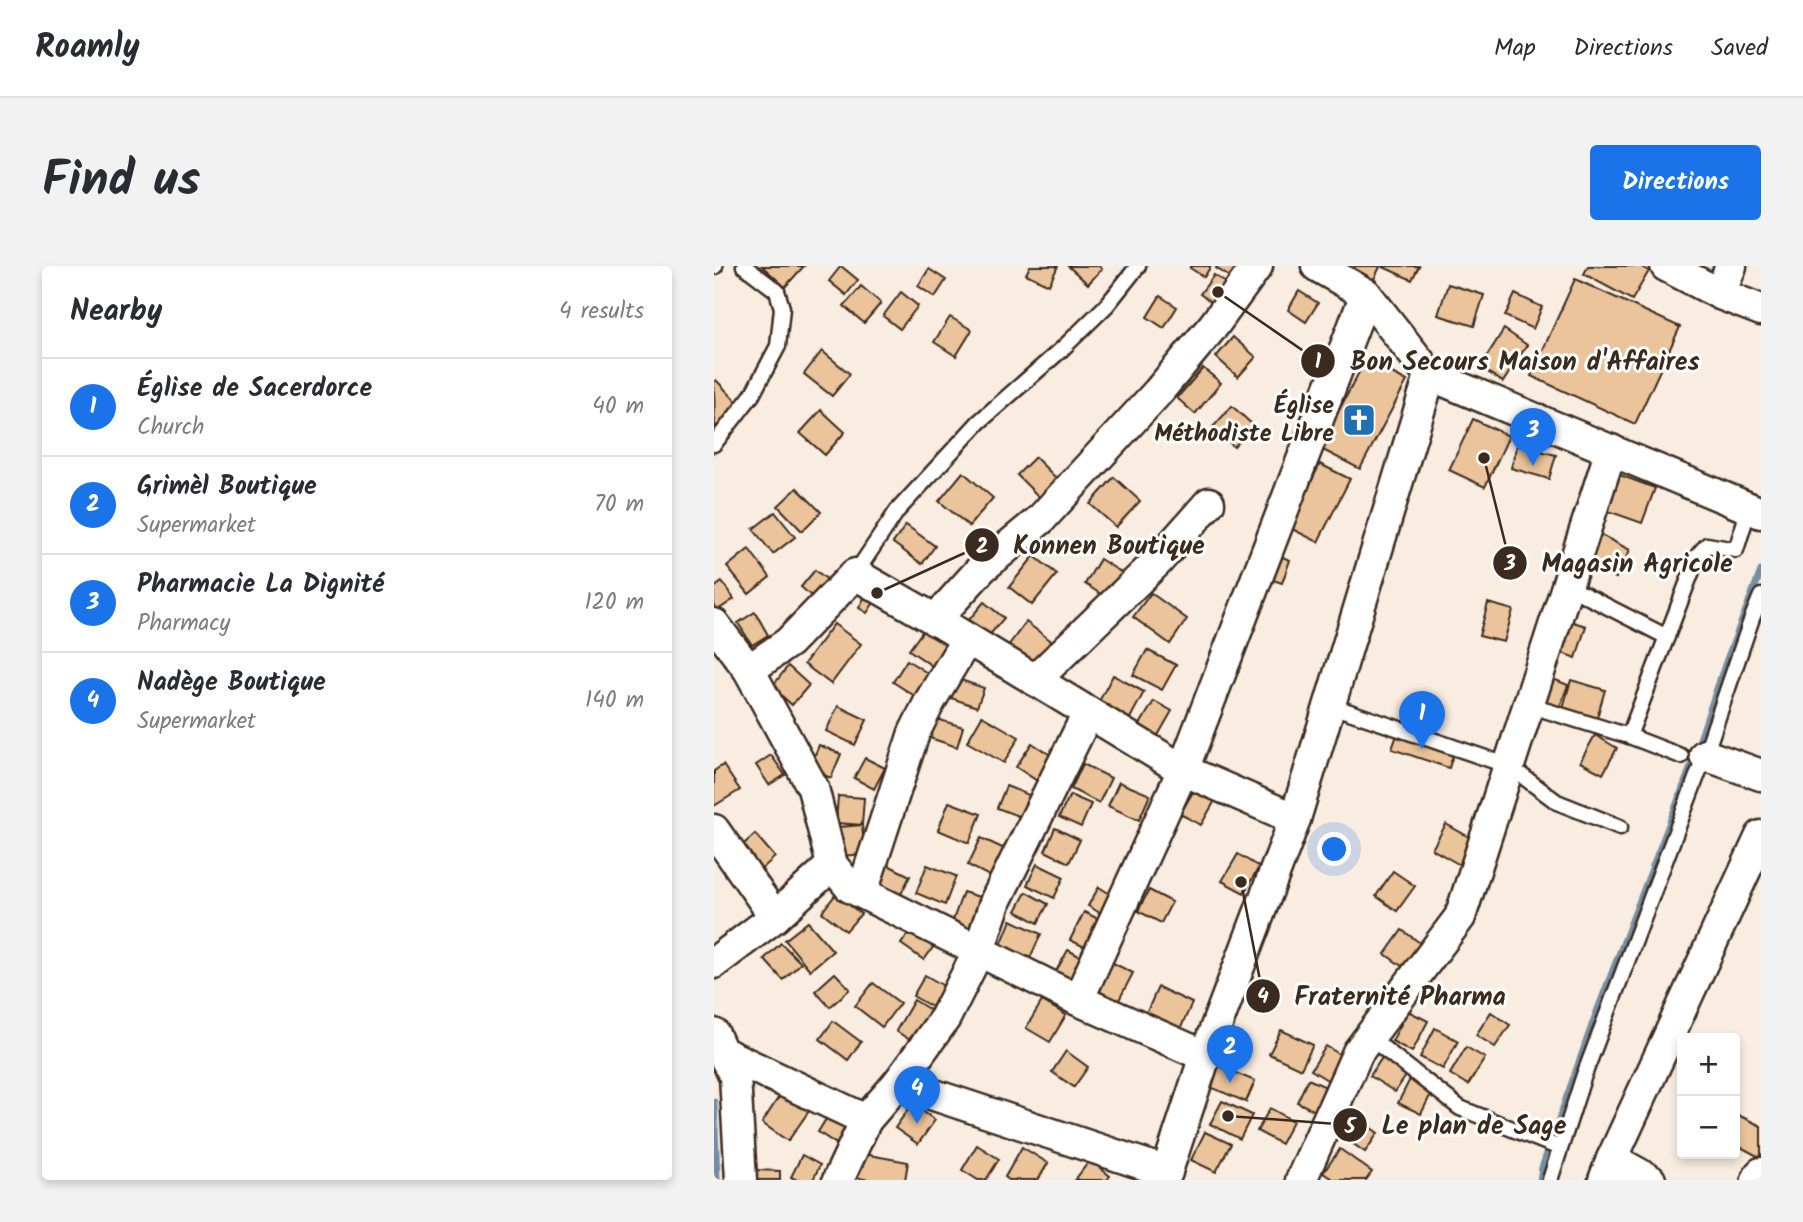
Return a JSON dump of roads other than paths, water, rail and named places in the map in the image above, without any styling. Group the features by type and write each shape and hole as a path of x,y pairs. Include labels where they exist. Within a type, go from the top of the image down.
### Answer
{"street":[{"path":"934,620 982,568 1041,519 1149,402 1214,325 1257,266"},
{"path":"1317,266 1366,294 1430,376 1755,510"},
{"path":"1666,266 1761,310"},
{"path":"1720,293 1731,266"},
{"path":"1078,1000 1183,770 1366,294"},
{"path":"898,1083 1166,1176 1205,1056 1295,819 1430,376"},
{"path":"1301,1180 1358,1052 1460,916 1611,450"},
{"path":"1035,680 1157,562 1209,503"},
{"path":"749,670 789,642 855,574 1183,770 1295,819"},
{"path":"714,624 749,670 813,788 832,865 850,887 1078,1000 1205,1056"},
{"path":"862,892 914,733 967,639"},
{"path":"838,1180 866,1120 898,1083 945,1018 979,950 996,900 1088,713"},
{"path":"1693,755 1761,775"},
{"path":"714,830 775,917"},
{"path":"1650,1180 1608,1169 1759,848"},
{"path":"714,963 775,917 832,865"},
{"path":"721,1059 866,1120"},
{"path":"721,1059 741,1180"},
{"path":"1757,1180 1761,1173"}],"lane":[{"path":"714,444 752,395 778,346 782,308 777,291 744,266"},
{"path":"855,574 897,511 979,422 1062,349 1107,304 1138,266"},
{"path":"1629,736 1698,555 1707,545 1736,550 1755,510"},
{"path":"1566,586 1667,637"},
{"path":"1550,1180 1693,755 1761,596"},
{"path":"1329,705 1509,766 1558,802 1620,827"},
{"path":"1528,705 1693,755"},
{"path":"1369,1037 1460,1108 1560,1148"}],"waterway":[{"path":"1540,1180 1595,1017 1688,775 1726,662 1761,571"},
{"path":"714,1102 717,1180"}],"place":[{"name":"Bon Secours Maison d'Affaires","path":"1218,292"},
{"name":"Église Méthodiste Libre","path":"1359,420"},
{"name":"Magasin Agricole","path":"1484,458"},
{"name":"Pharmacie La Dignité","path":"1533,466"},
{"name":"Konnen Boutique","path":"877,593"},
{"name":"Église de Sacerdorce","path":"1422,749"},
{"name":"Fraternité Pharma","path":"1241,882"},
{"name":"Grimèl Boutique","path":"1230,1083"},
{"name":"Le plan de Sage","path":"1228,1116"},
{"name":"Nadège Boutique","path":"917,1124"}]}
